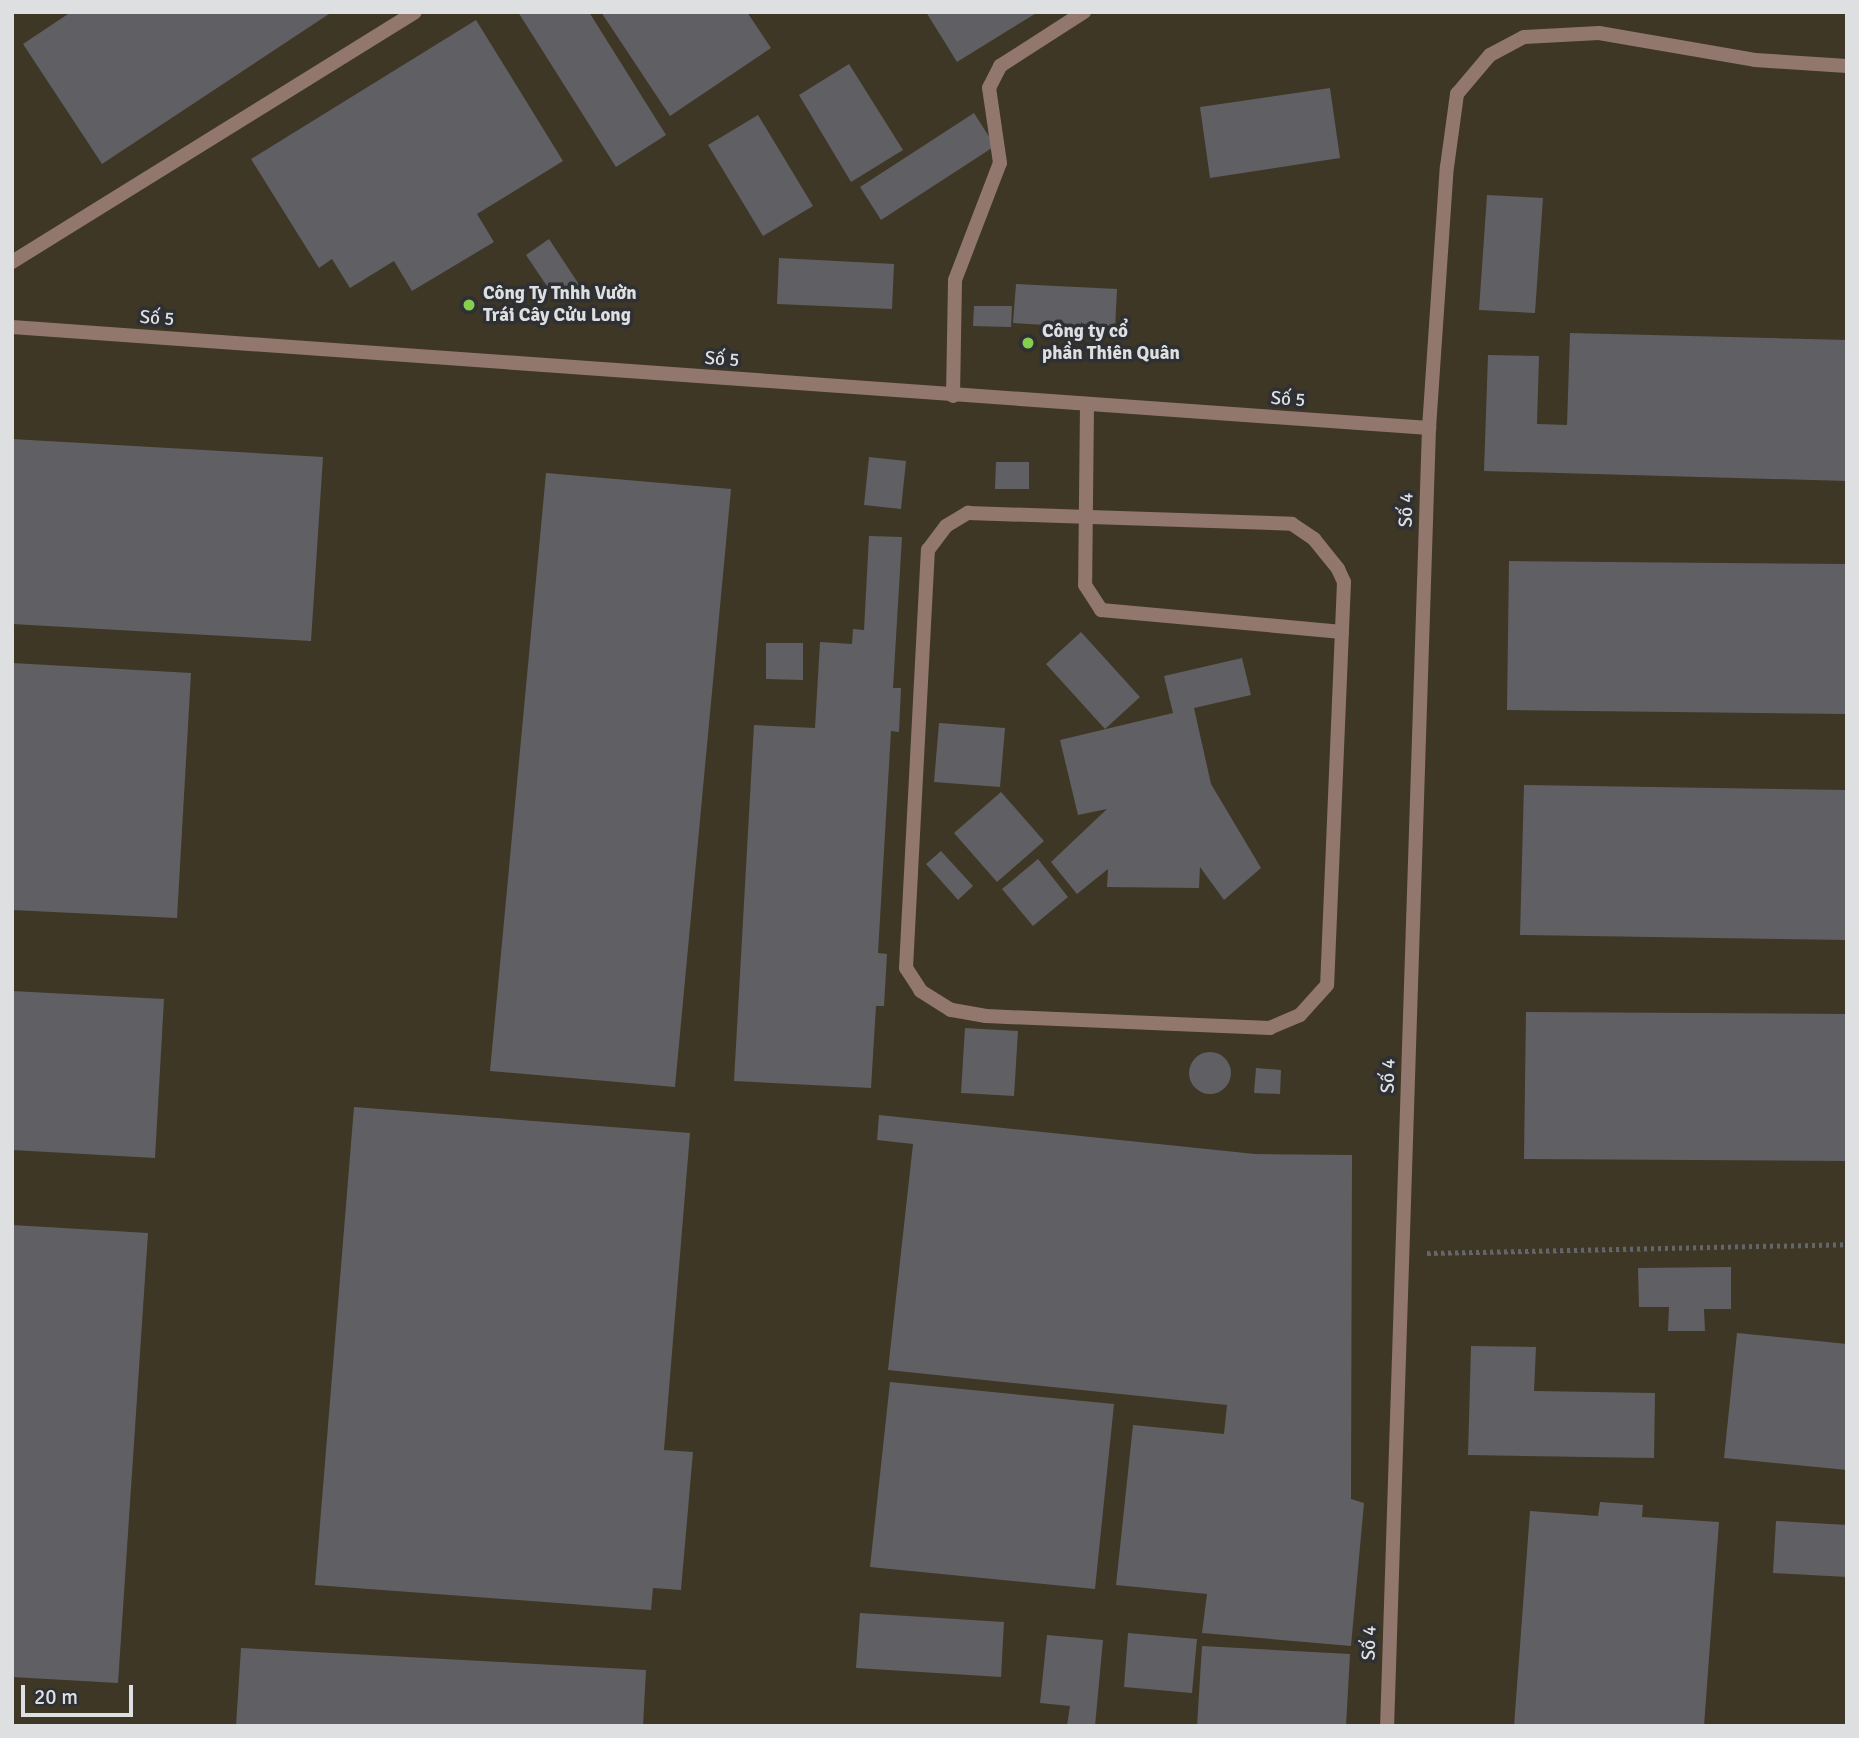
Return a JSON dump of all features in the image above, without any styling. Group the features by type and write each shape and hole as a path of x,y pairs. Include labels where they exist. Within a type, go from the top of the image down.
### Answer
{"street":[{"path":"12,262 415,12"},
{"path":"953,396 955,280 1000,163 989,88 1000,66 1084,12"},
{"name":"Số 4","path":"1387,1726 1429,428 1447,167 1457,93 1490,55 1524,37 1599,33 1755,60 1847,66"},
{"name":"Số 5","path":"12,327 1429,428"},
{"path":"1087,405 1085,584 1101,610 1342,632"},
{"path":"968,513 1084,517 1292,524 1314,539 1338,569 1344,582 1327,985 1300,1014 1270,1028 951,1010 921,990 906,968 929,550 946,526 968,513"}],"path":[{"path":"1402,1253 1847,1244"}],"shaded area":[{"path":"12,12 1847,12 1847,1726 12,1726"}],"building":[{"path":"71,12 332,12 102,164 23,44"},
{"path":"518,12 589,12 666,135 616,167"},
{"path":"601,12 747,12 771,48 670,116"},
{"path":"926,12 1038,12 957,62"},
{"path":"476,20 563,161 477,214 494,242 412,291 394,261 350,288 332,259 319,268 251,159"},
{"path":"849,64 903,150 851,182 799,95"},
{"path":"1330,88 1340,158 1210,178 1200,107"},
{"path":"974,113 995,146 881,220 860,187"},
{"path":"758,115 813,206 763,236 708,145"},
{"path":"1487,195 1543,198 1535,313 1479,310"},
{"path":"549,239 580,286 557,301 526,255"},
{"path":"779,258 894,264 892,309 777,304"},
{"path":"1016,284 1117,289 1115,329 1013,323"},
{"path":"974,306 1012,306 1011,327 973,326"},
{"path":"1570,333 1847,340 1847,481 1484,471 1488,355 1539,356 1537,424 1567,425"},
{"path":"12,439 323,457 311,641 12,624"},
{"path":"869,457 906,461 901,509 864,505"},
{"path":"996,462 1029,462 1029,489 995,489"},
{"path":"546,473 731,489 675,1087 490,1071"},
{"path":"869,536 902,537 893,688 901,688 899,732 891,731 878,953 887,954 884,1006 876,1006 871,1088 734,1081 754,725 815,728 820,642 852,644 853,629 864,630"},
{"path":"1509,561 1847,564 1847,714 1507,710"},
{"path":"1081,632 1140,697 1105,729 1046,664"},
{"path":"766,643 803,643 803,680 766,679"},
{"path":"1242,658 1251,695 1194,708 1211,784 1261,868 1224,900 1200,867 1199,888 1107,887 1108,869 1077,894 1051,862 1107,809 1078,815 1060,740 1173,713 1164,676"},
{"path":"12,663 191,673 177,918 12,910"},
{"path":"939,723 1005,728 1000,787 934,782"},
{"path":"1524,785 1847,790 1847,940 1520,935"},
{"path":"1001,792 1044,841 997,882 954,833"},
{"path":"941,851 973,886 958,900 926,864"},
{"path":"1038,859 1068,897 1033,926 1002,889"},
{"path":"12,991 164,999 155,1158 12,1150"},
{"path":"1526,1012 1847,1014 1847,1161 1524,1159"},
{"path":"965,1028 1018,1031 1014,1096 961,1093"},
{"path":"1210,1052 1225,1058 1231,1073 1225,1088 1210,1094 1195,1088 1189,1073 1195,1058"},
{"path":"1256,1068 1281,1070 1280,1094 1254,1093"},
{"path":"354,1107 690,1133 664,1450 693,1452 681,1590 653,1588 651,1610 315,1585"},
{"path":"879,1115 1255,1154 1352,1155 1351,1499 1364,1503 1351,1646 1202,1633 1207,1594 1116,1585 1133,1425 1224,1434 1227,1405 888,1370 913,1144 877,1140"},
{"path":"12,1225 148,1233 118,1683 12,1677"},
{"path":"1731,1267 1731,1309 1704,1309 1705,1331 1668,1331 1669,1307 1639,1307 1638,1268"},
{"path":"1737,1333 1847,1344 1847,1470 1724,1458"},
{"path":"1471,1346 1536,1347 1534,1391 1655,1393 1654,1458 1468,1455"},
{"path":"890,1382 1114,1404 1095,1589 870,1567"},
{"path":"1600,1502 1643,1505 1642,1517 1719,1522 1704,1726 1514,1726 1530,1511 1598,1516"},
{"path":"1776,1521 1847,1525 1847,1577 1773,1573"},
{"path":"860,1613 1004,1622 1001,1677 856,1668"},
{"path":"1128,1633 1197,1639 1192,1693 1124,1687"},
{"path":"1047,1635 1103,1640 1095,1726 1067,1726 1070,1706 1040,1703"},
{"path":"1202,1646 1350,1654 1346,1726 1197,1726"},
{"path":"241,1648 646,1670 643,1726 236,1726"}],"place":[{"name":"Công Ty Tnhh Vườn Trái Cây Cửu Long","path":"469,305"},
{"name":"Công ty cổ phần Thiên Quân","path":"1028,343"}]}
